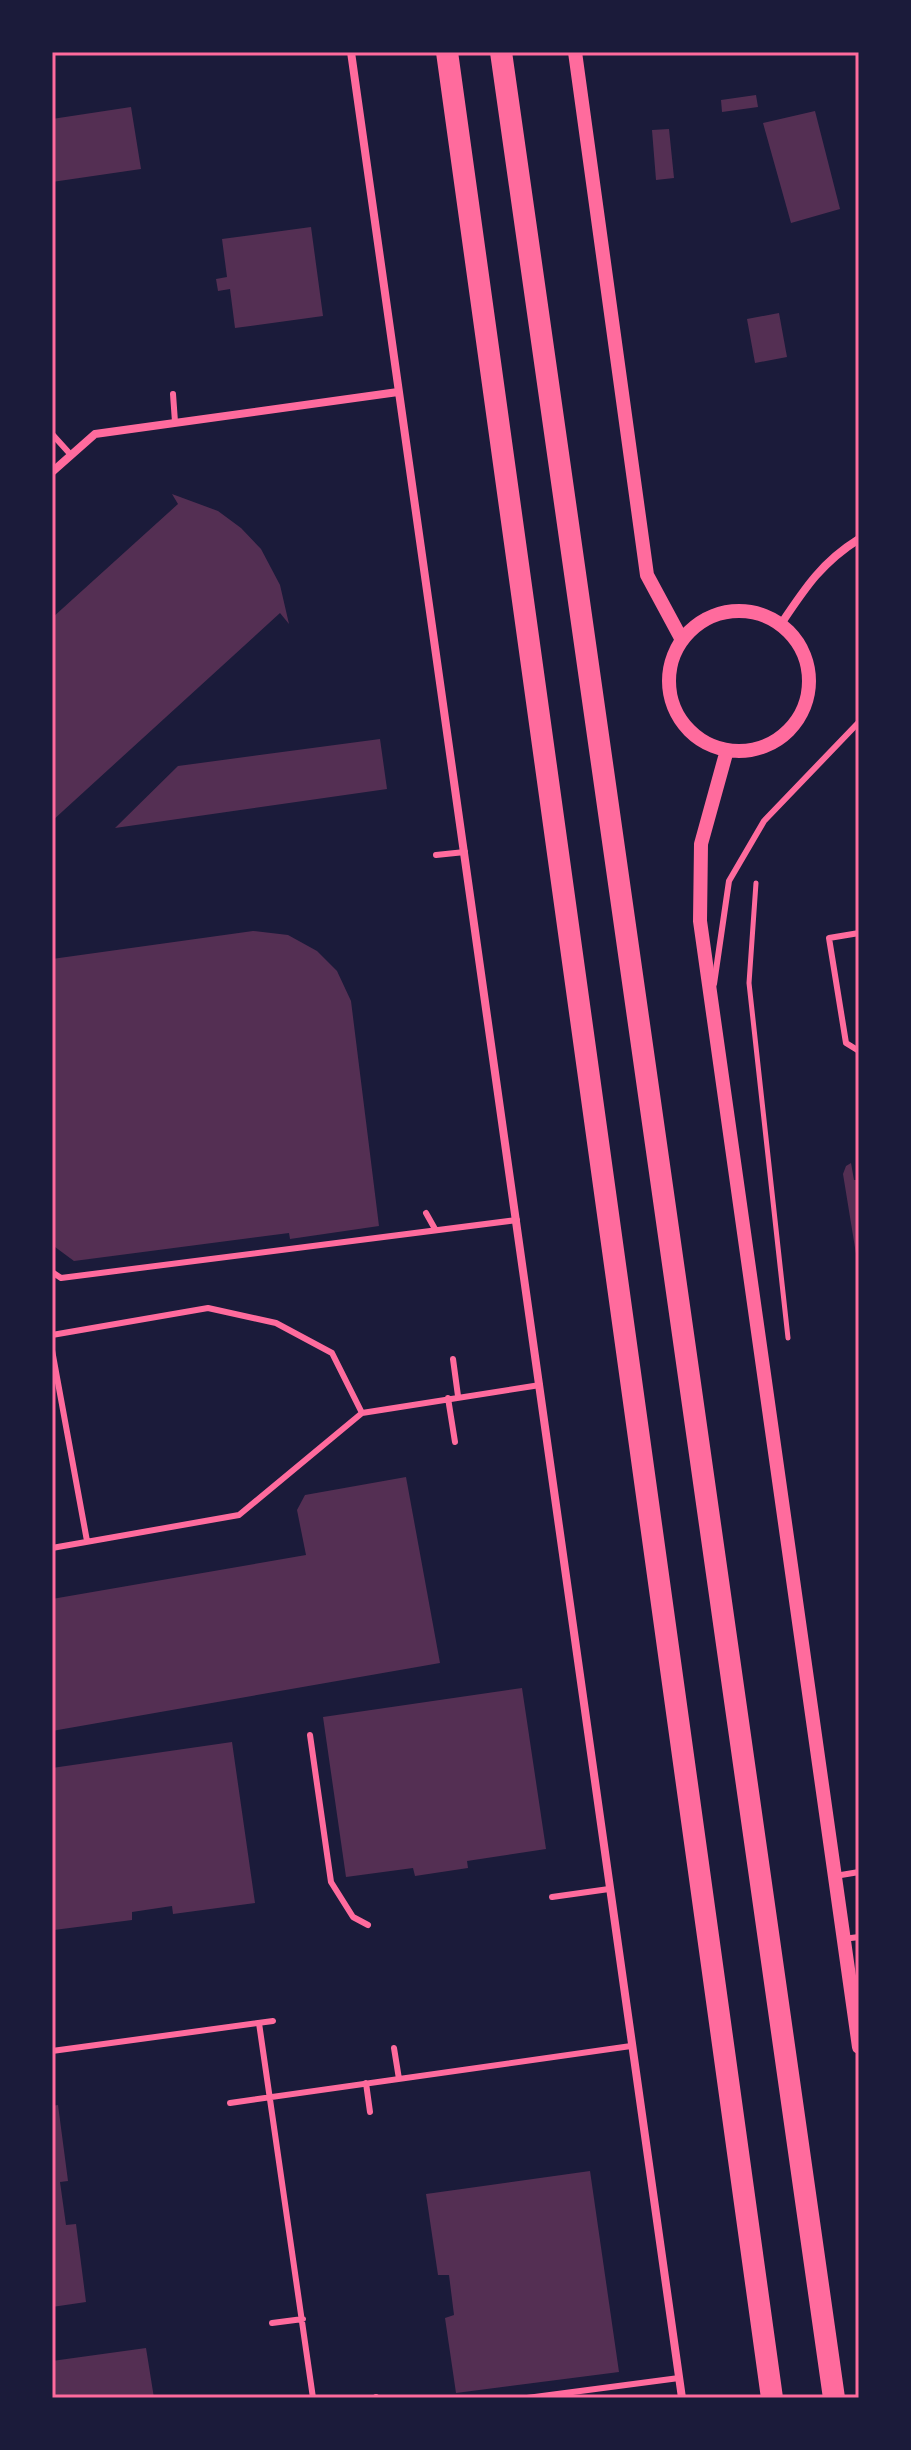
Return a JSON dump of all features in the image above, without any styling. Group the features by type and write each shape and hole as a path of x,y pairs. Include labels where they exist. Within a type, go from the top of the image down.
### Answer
{"highway":[{"path":"447,52 772,2398"},
{"path":"501,52 834,2398"}],"street":[{"path":"351,52 682,2398"},
{"path":"575,52 647,575 682,640"},
{"path":"52,472 95,434 398,392"},
{"path":"781,624 811,579 835,554 859,539"},
{"path":"739,610 761,614 781,624 798,641 808,662 810,685 804,708 792,729 773,743 751,751 727,750 705,742 686,728 674,708 669,685 672,662 682,640 697,625 717,614 739,610"},
{"path":"727,750 701,844 700,921 859,2047"}],"lane":[{"path":"173,394 175,422"},
{"path":"52,434 71,455"},
{"path":"711,1003 729,881 764,821 859,722"},
{"path":"436,855 465,852"},
{"path":"859,933 829,938 846,1043 859,1051"},
{"path":"426,1213 435,1229"},
{"path":"52,1272 61,1278 517,1220"},
{"path":"52,1335 208,1308 276,1323 332,1353 362,1413"},
{"path":"52,1350 87,1541"},
{"path":"453,1359 458,1396"},
{"path":"52,1548 239,1515 362,1413 540,1385"},
{"path":"448,1398 455,1442"},
{"path":"310,1735 331,1882 353,1917 368,1925"},
{"path":"835,1876 859,1872"},
{"path":"552,1897 609,1889"},
{"path":"843,1939 859,1937"},
{"path":"52,2051 273,2021"},
{"path":"259,2023 313,2398"},
{"path":"230,2103 631,2046"},
{"path":"394,2048 399,2079"},
{"path":"366,2083 370,2112"},
{"path":"272,2323 303,2319"},
{"path":"527,2398 679,2378"}],"path":[{"path":"758,878 754,890 749,983 789,1342"}],"building":[{"path":"756,95 758,107 722,112 721,100"},
{"path":"131,107 141,169 52,182 52,119"},
{"path":"815,111 840,209 791,223 763,123"},
{"path":"669,129 674,178 656,180 652,130"},
{"path":"311,227 323,316 235,328 230,289 218,291 216,279 227,277 222,239"},
{"path":"779,313 787,357 755,363 747,319"},
{"path":"172,494 218,511 241,528 261,549 280,585 289,624 280,613 52,821 52,618 178,504"},
{"path":"380,739 387,789 115,828 178,766"},
{"path":"253,931 288,935 317,951 337,971 351,1001 379,1226 290,1239 289,1233 74,1261 55,1247 52,1228 52,959"},
{"path":"851,1163 854,1180 859,1180 857,1260 843,1174"},
{"path":"406,1477 440,1663 52,1731 52,1599 306,1555 297,1510 305,1495"},
{"path":"522,1688 546,1849 467,1861 468,1868 415,1876 413,1868 346,1877 323,1717"},
{"path":"232,1742 255,1903 173,1914 172,1906 132,1912 132,1920 54,1930 52,1768"},
{"path":"58,2105 68,2181 60,2182 66,2225 76,2224 86,2302 52,2307 52,2106"},
{"path":"590,2171 619,2372 456,2393 445,2318 454,2315 449,2275 438,2275 426,2194"},
{"path":"146,2348 154,2398 52,2398 52,2361"}]}
